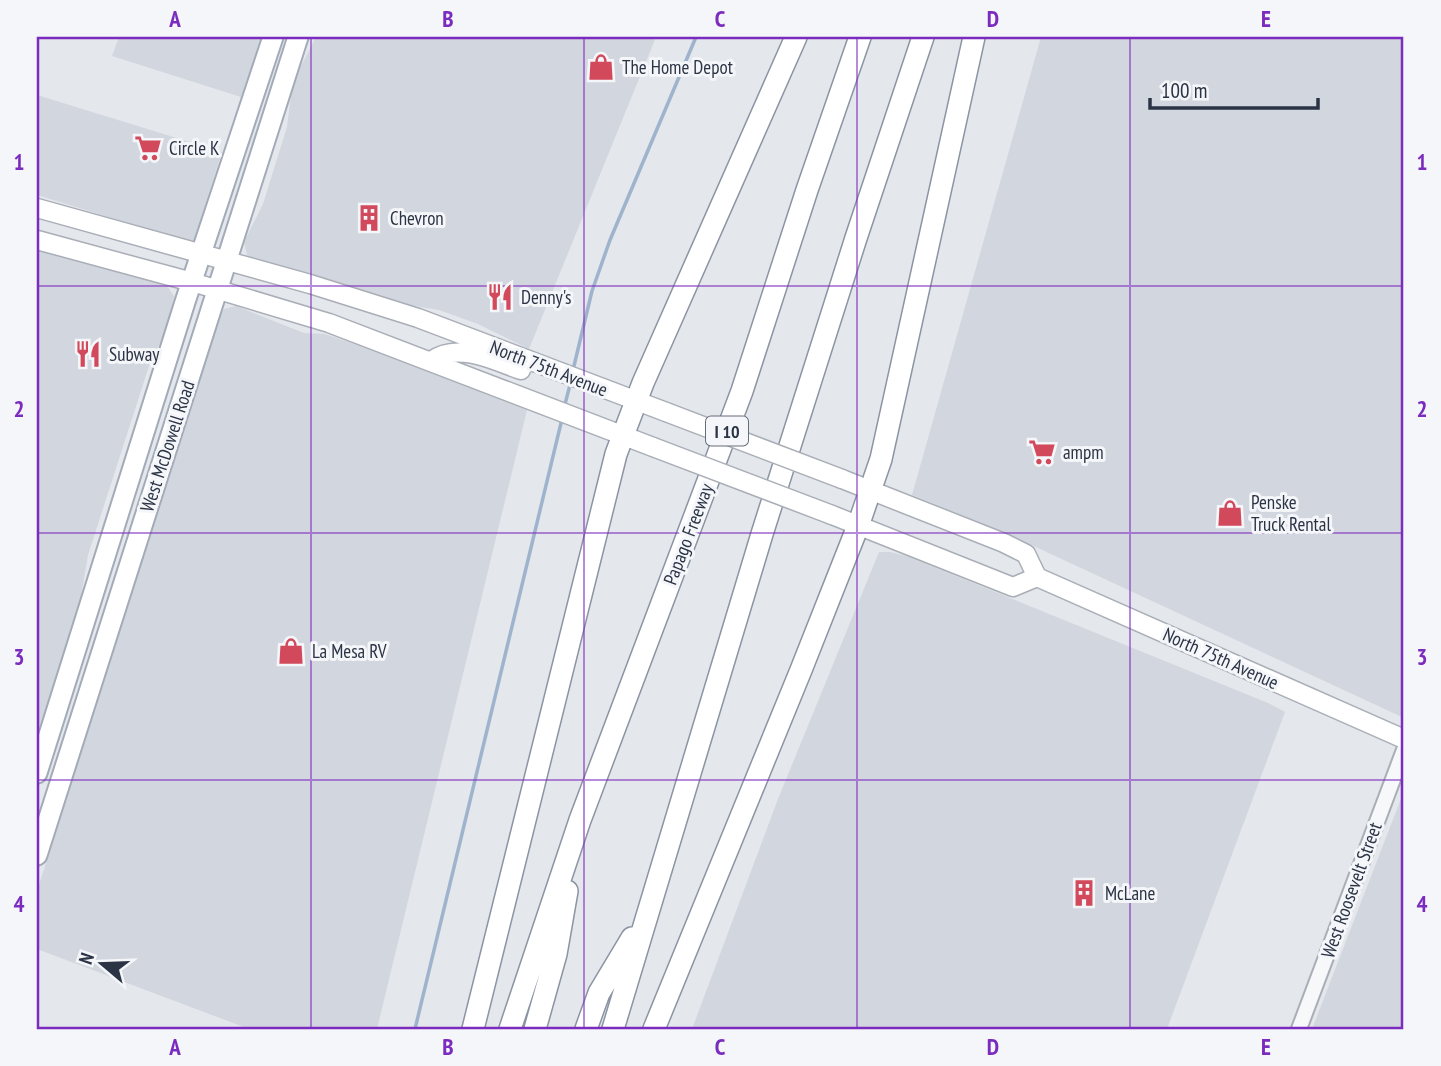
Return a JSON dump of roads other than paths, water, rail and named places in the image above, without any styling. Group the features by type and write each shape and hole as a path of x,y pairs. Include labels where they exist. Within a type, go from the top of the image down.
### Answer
{"highway":[{"path":"473,1029 616,454 636,401 796,37"},
{"name":"Papago Freeway","path":"509,1029 580,820 742,391 860,37"},
{"path":"612,1029 778,482 923,37"},
{"path":"654,1029 858,526 881,459 974,37"},
{"path":"534,1029 556,954 580,820"},
{"path":"586,1029 599,993 650,909"}],"main road":[{"name":"West McDowell Road","path":"37,773 192,282 273,37"},
{"name":"West McDowell Road","path":"37,855 298,37"},
{"name":"North 75th Avenue","path":"37,208 418,318 842,479 1026,554 1037,577 1404,740"},
{"name":"North 75th Avenue","path":"37,240 330,323 1013,587 1037,577"},
{"path":"431,361 443,354 467,353 523,370 550,369"}],"street":[{"name":"West Roosevelt Street","path":"1298,1029 1404,750"}],"waterway":[{"path":"573,370 592,291 610,240 696,37"},
{"path":"564,408 571,381"},
{"path":"415,1029 562,419"}],"place":[{"name":"The Home Depot","path":"601,67"},
{"name":"Circle K","path":"148,148"},
{"name":"Chevron","path":"369,218"},
{"name":"Denny's","path":"500,297"},
{"name":"Subway","path":"88,354"},
{"name":"ampm","path":"1042,452"},
{"name":"Penske Truck Rental","path":"1230,513"},
{"name":"La Mesa RV","path":"291,651"},
{"name":"McLane","path":"1084,893"}]}
